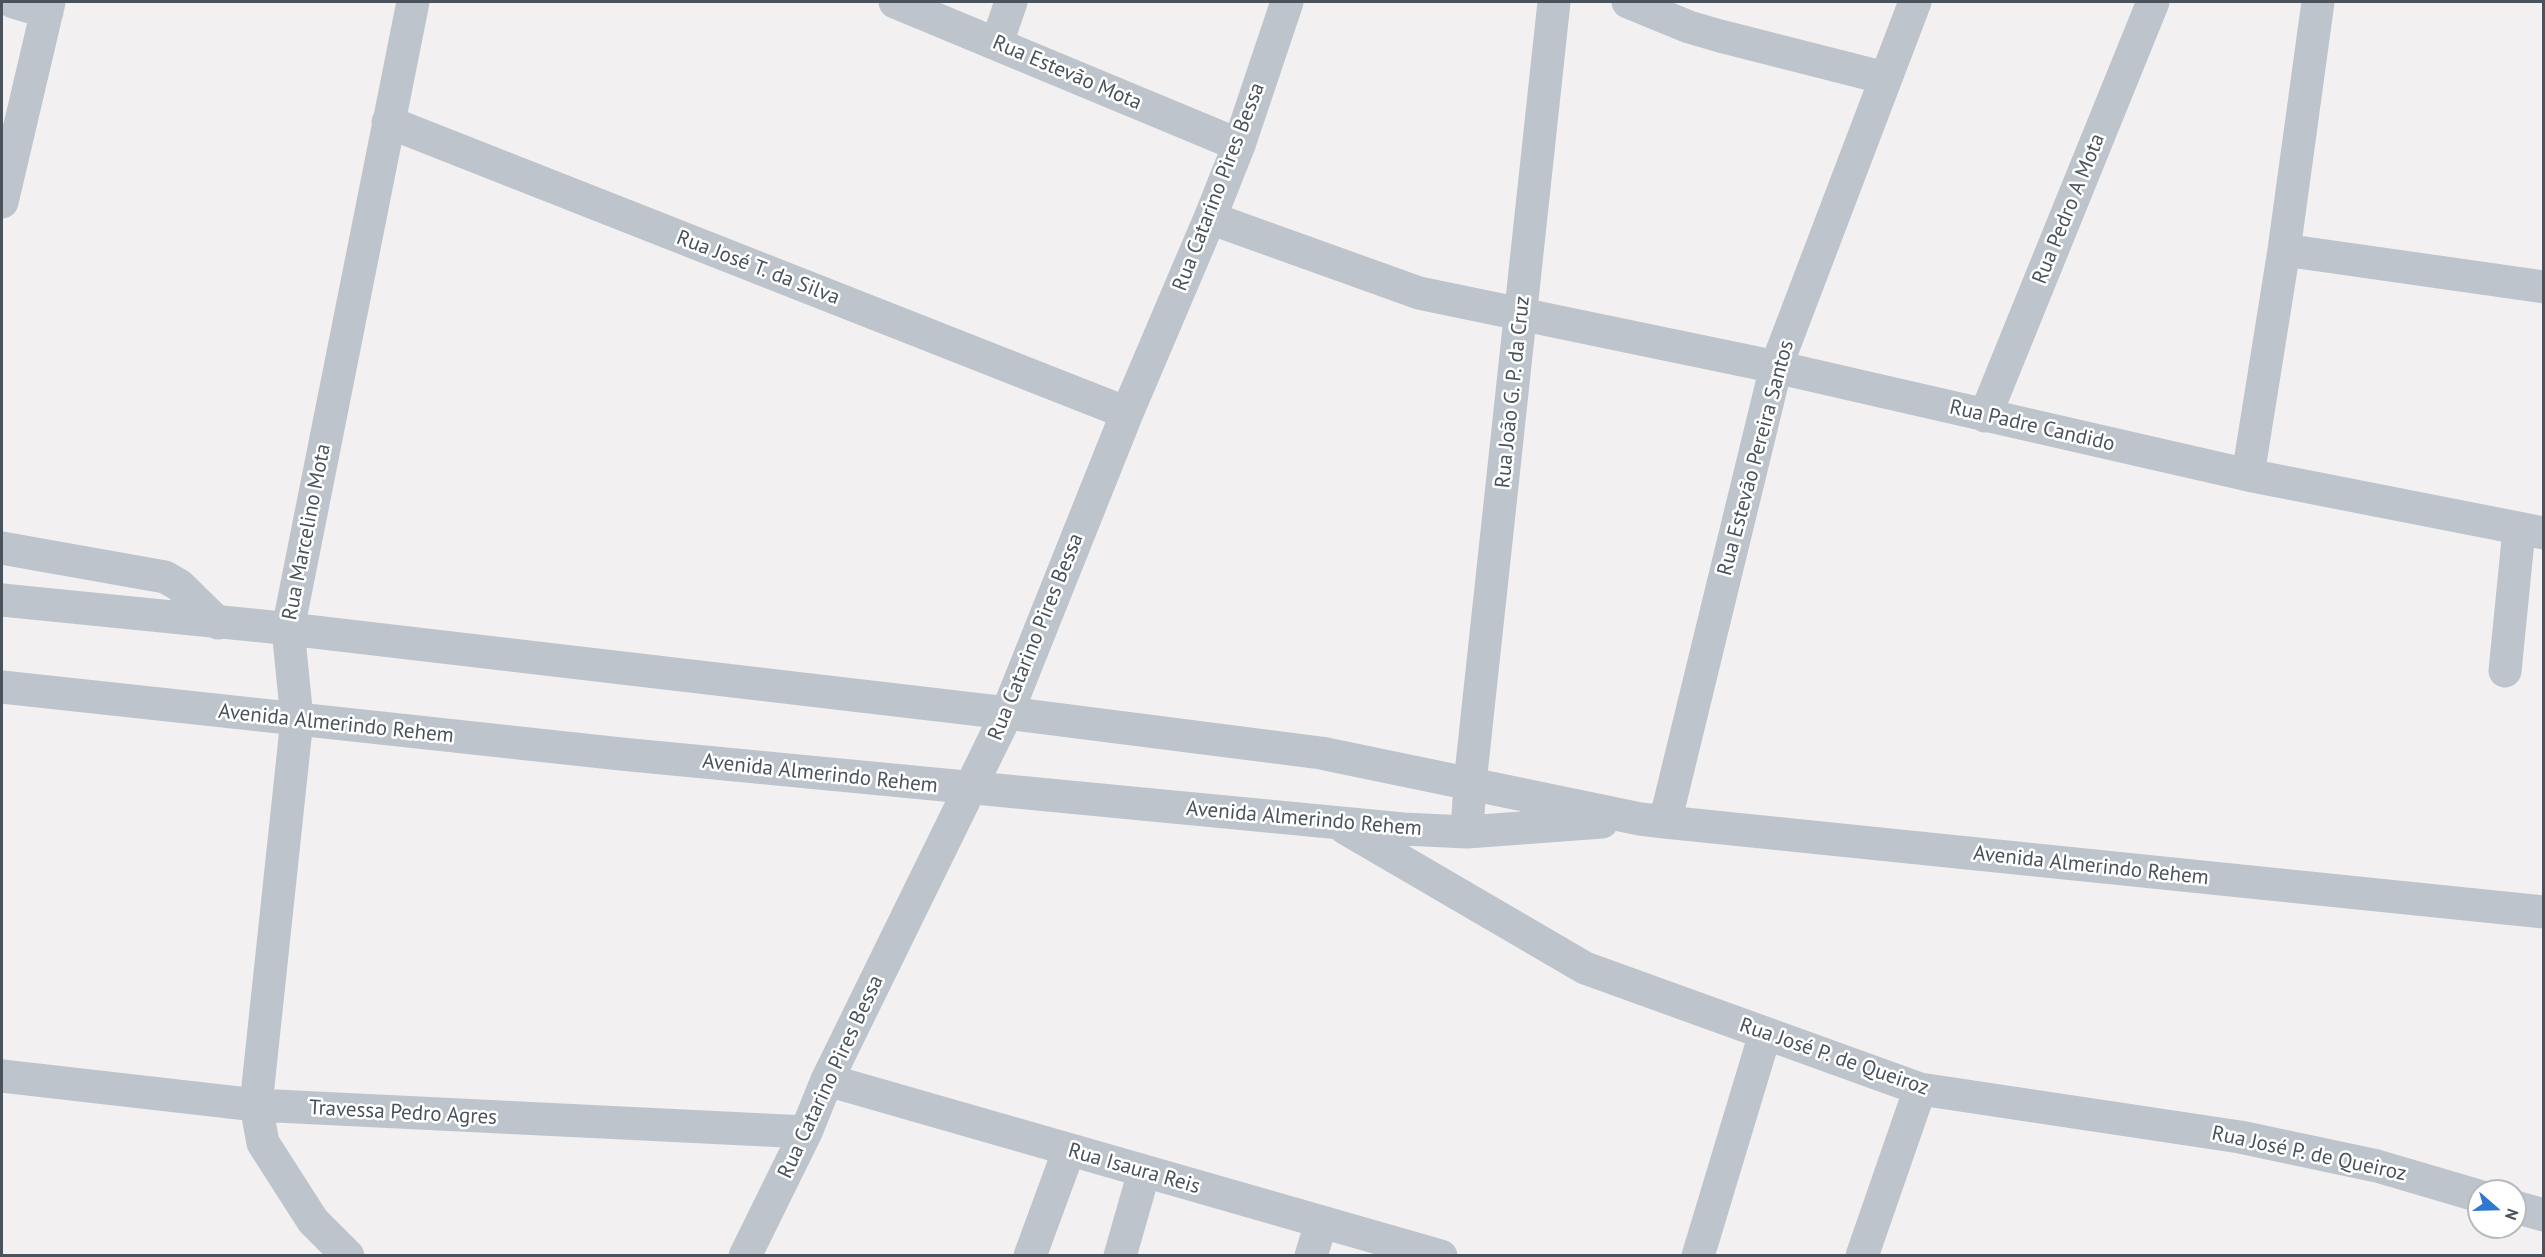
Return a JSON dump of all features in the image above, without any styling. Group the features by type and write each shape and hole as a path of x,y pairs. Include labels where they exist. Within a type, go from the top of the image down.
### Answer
{"street":[{"path":"2,202 48,7 13,2"},
{"name":"Rua Marcelino Mota","path":"348,1256 313,1221 263,1143 256,1105 297,719 288,629 413,2"},
{"name":"Rua Estevão Mota","path":"895,2 1239,145"},
{"path":"997,43 1011,2"},
{"name":"Rua Catarino Pires Bessa","path":"745,1256 806,1132 827,1080 971,789 1006,712 1127,413 1210,219 1239,145 1287,2"},
{"name":"Rua João G. P. da Cruz","path":"1467,832 1470,783 1554,2"},
{"path":"1628,2 1665,8 1720,36 1885,78"},
{"name":"Rua Estevão Pereira Santos","path":"1652,820 1776,367 1915,2"},
{"name":"Rua Pedro A Mota","path":"1985,416 2153,2"},
{"path":"2248,475 2284,250 2318,2"},
{"name":"Rua José T. da Silva","path":"388,122 1127,413"},
{"name":"Rua Padre Candido","path":"1210,219 1402,288 1776,367 2248,475 2531,532"},
{"path":"2284,250 2544,287"},
{"path":"2505,671 2531,532"},
{"path":"2,548 165,577 179,585 218,623"},
{"name":"Avenida Almerindo Rehem","path":"2,600 288,629 1006,712 1321,753 1652,820 2544,912"},
{"name":"Avenida Almerindo Rehem","path":"2,687 621,754 1335,823 1467,832 1652,820"},
{"name":"Rua José P. de Queiroz","path":"1335,823 1585,968 1920,1089 2241,1137 2377,1166 2467,1192"},
{"path":"1698,1256 1765,1034"},
{"name":"Travessa Pedro Agres","path":"2,1076 256,1105 806,1132"},
{"name":"Rua Isaura Reis","path":"827,1080 1441,1256"},
{"path":"1862,1256 1920,1089"},
{"path":"1030,1256 1069,1150"},
{"path":"1120,1256 1144,1172"},
{"path":"2527,1210 2544,1215"},
{"path":"1311,1256 1321,1223"}]}
